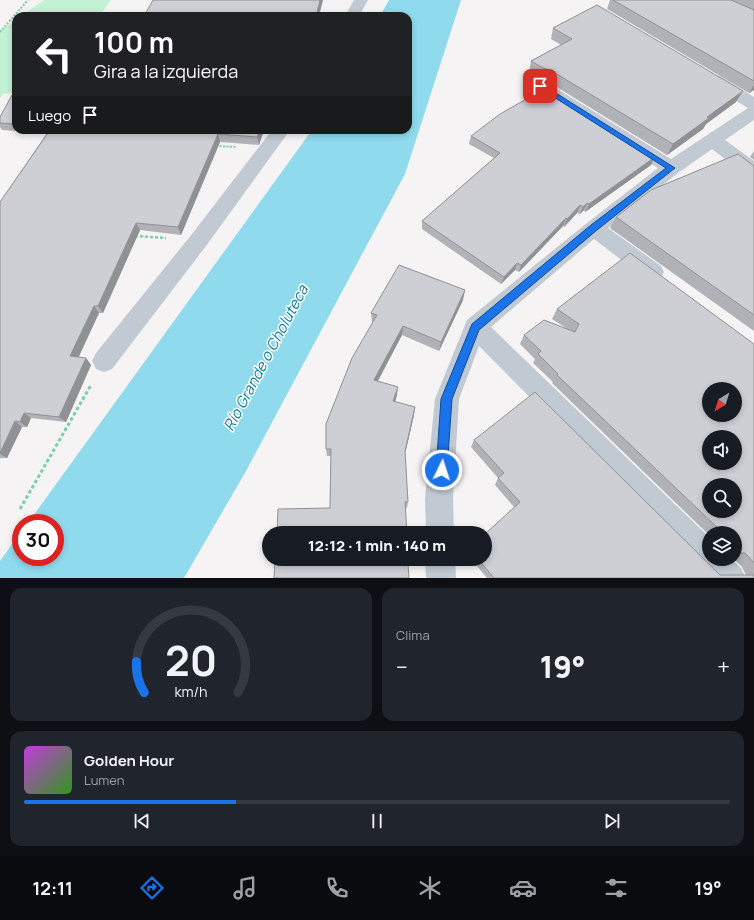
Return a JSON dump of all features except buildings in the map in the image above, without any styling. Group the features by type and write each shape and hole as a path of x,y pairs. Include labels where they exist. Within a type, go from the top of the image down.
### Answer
{"street":[{"path":"354,12 361,0"},
{"path":"701,72 754,104"},
{"path":"540,86 672,168"},
{"path":"440,526 439,498 447,399 475,327 594,228 672,168 754,112"},
{"path":"104,361 199,240 278,134"},
{"path":"713,140 754,171"},
{"path":"594,228 671,284"},
{"path":"475,327 702,550"},
{"path":"440,566 441,578"},
{"path":"718,566 731,578"}],"path":[{"path":"18,12 28,0"},
{"path":"0,32 12,18"},
{"path":"212,146 268,148"},
{"path":"127,236 199,240"},
{"path":"20,509 104,361"}],"green space":[{"path":"44,0 111,0 102,12 27,12"},
{"path":"12,23 12,93 3,94 0,98 0,31"}],"water":[{"name":"Río Grande o Choluteca","path":"389,0 461,0 405,174 246,471 184,578 0,578 0,561 12,544 12,566 64,566 64,514 35,514 309,134 412,134 412,12 382,12"}],"route":[{"path":"442,470 447,399 475,327 594,228 672,168 540,86"}]}
